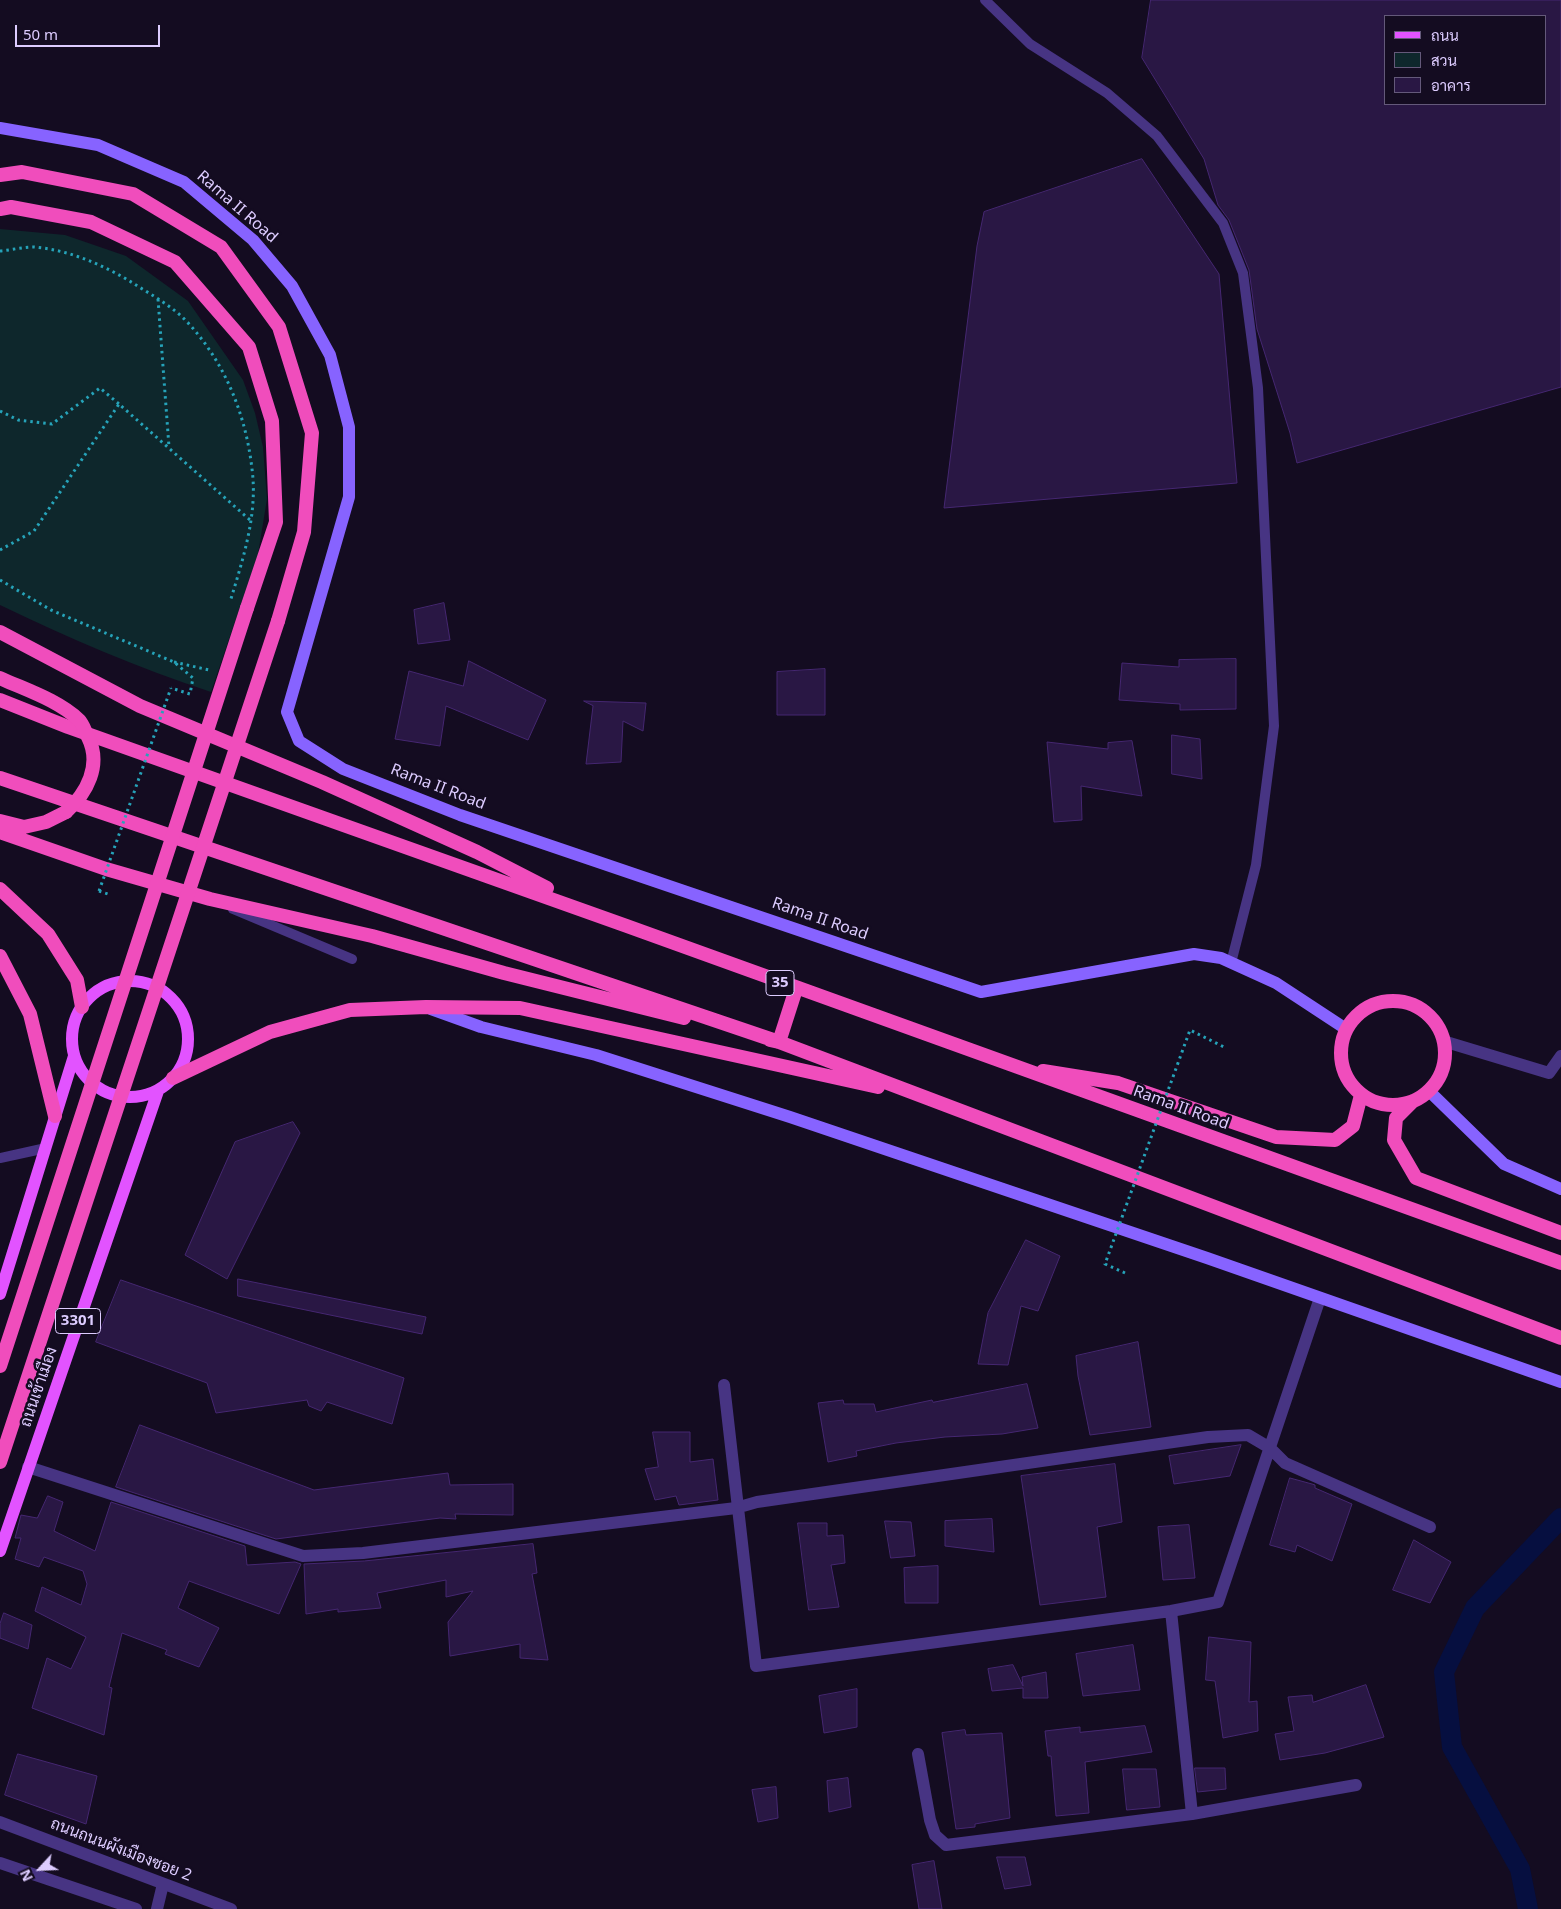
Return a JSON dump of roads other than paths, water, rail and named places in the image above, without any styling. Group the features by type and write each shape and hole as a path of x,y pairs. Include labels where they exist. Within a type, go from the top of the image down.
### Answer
{"highway":[{"path":"0,175 22,172 133,194 221,246 279,327 312,433 304,532 278,621 0,1462"},
{"path":"0,209 11,207 91,222 175,262 249,347 272,421 276,522 0,1366"},
{"path":"0,632 140,706 322,782 477,852 595,913"},
{"path":"0,678 61,707 80,721 94,752 93,769 80,800 64,814 24,827 0,821"},
{"name":"Rama II Road","path":"0,700 68,727 595,913 796,989 1561,1263"},
{"path":"0,778 779,1042 1561,1338"},
{"path":"0,832 153,883 210,899 372,936 504,973 779,1042"},
{"path":"122,981 153,883"},
{"path":"0,890 48,934 77,980 82,1007"},
{"path":"161,989 192,894"},
{"path":"0,956 30,1014 55,1116"},
{"path":"779,1042 796,989"},
{"path":"1414,1101 1396,1105 1378,1103 1362,1095 1349,1082 1342,1065 1341,1046 1346,1029 1357,1014 1371,1004 1389,1000 1407,1002 1424,1010 1436,1024 1443,1041 1444,1058 1439,1076 1429,1091 1414,1101 1396,1118 1394,1140 1416,1178 1561,1233"},
{"path":"174,1078 270,1032 350,1010 426,1007 520,1008 925,1097"},
{"path":"1008,1065 1118,1083 1276,1137 1335,1140 1353,1126 1362,1095"}],"main road":[{"name":"Rama II Road","path":"0,128 98,145 184,182 253,240 292,286 330,355 349,427 349,497 287,712 299,741 343,769 460,815 982,992 1194,954 1220,958 1276,983 1346,1029"},
{"path":"122,981 142,982 161,989 179,1009 185,1021 188,1041 184,1061 174,1078 158,1091 142,1096 124,1097 108,1093 93,1084 82,1072 74,1056 71,1036 76,1016 87,999 103,987 122,981"},
{"path":"426,1007 481,1027 596,1054 790,1117 1561,1382"},
{"path":"0,1294 74,1056"},
{"name":"ถนนเข้าเมือง","path":"0,1551 158,1091"},
{"path":"1429,1091 1504,1164 1561,1189"}],"street":[{"path":"1443,1041 1549,1073 1561,1056"},
{"path":"724,1384 736,1508 756,1666 1171,1611 1218,1602 1320,1298"},
{"path":"28,1467 303,1556 363,1553 736,1508 757,1502 1208,1437 1248,1435 1270,1448 1285,1463 1430,1527"},
{"path":"1171,1611 1192,1814"},
{"path":"918,1754 930,1820 935,1835 946,1845 1192,1814 1356,1785"},
{"name":"ถนนถนนผังเมืองซอย 2","path":"0,1822 231,1909"},
{"path":"0,1863 136,1909"},
{"path":"156,1909 163,1884"}],"lane":[{"path":"985,0 1030,44 1107,93 1157,136 1223,223 1243,273 1258,388 1274,726 1256,865 1231,963"},
{"path":"210,899 352,959"},
{"path":"0,1158 46,1148"}],"waterway":[{"path":"1528,1909 1520,1869 1452,1747 1444,1672 1475,1608 1561,1518"}]}
